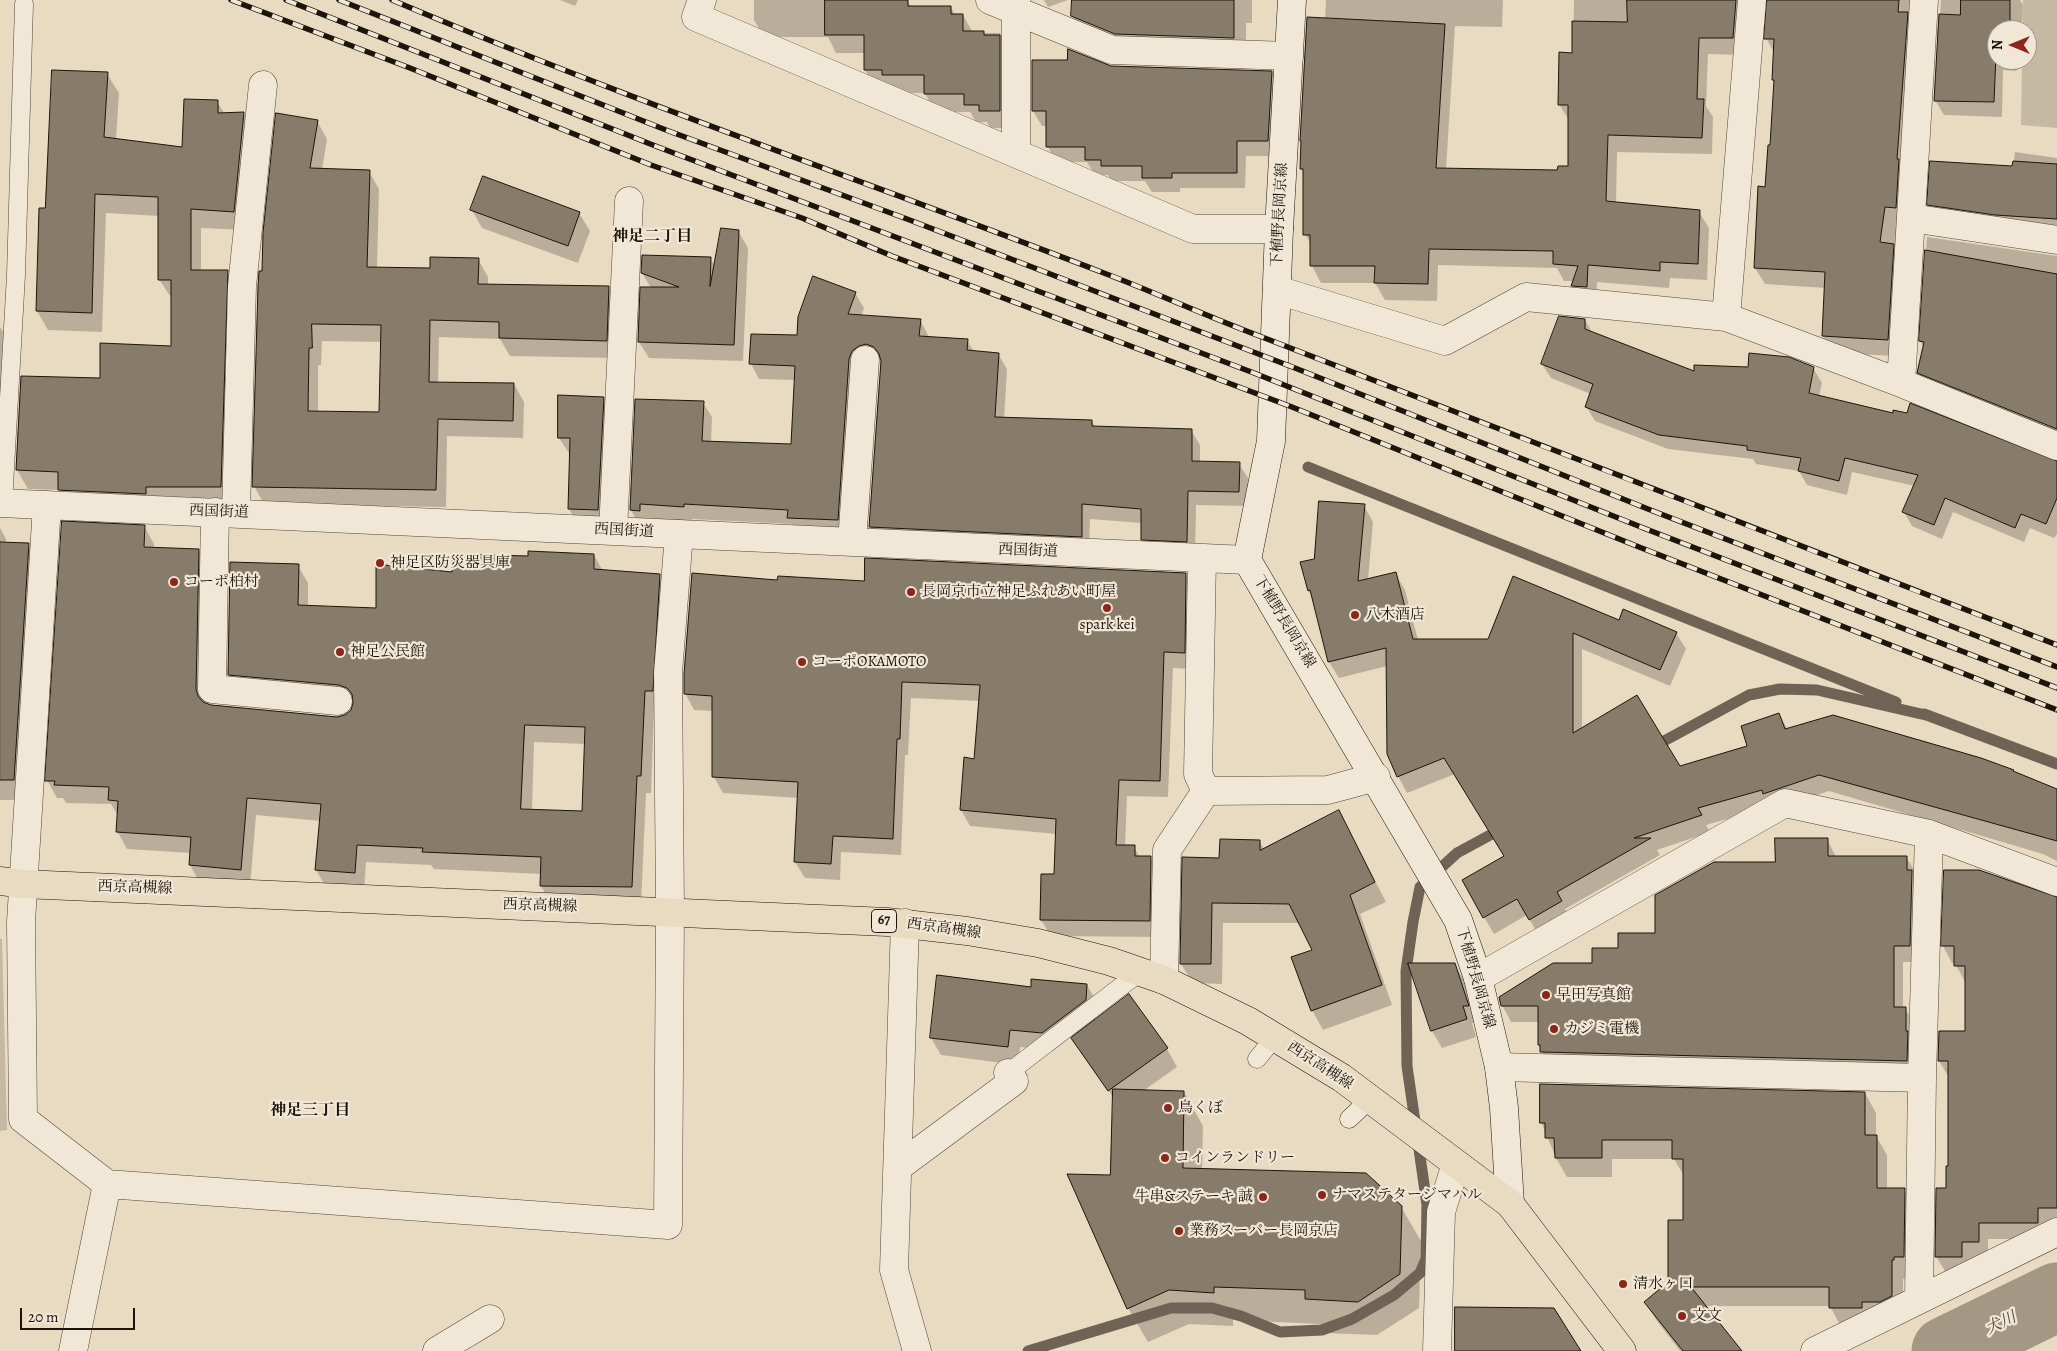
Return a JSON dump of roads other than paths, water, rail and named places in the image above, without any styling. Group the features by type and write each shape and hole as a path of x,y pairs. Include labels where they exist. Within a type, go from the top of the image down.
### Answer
{"main road":[{"name":"西京高槻線","path":"12,882 905,923 1038,943 1109,961 1152,976 1248,1020 1342,1078 1510,1204 1622,1351"}],"street":[{"path":"702,0 696,17 1193,229 1279,229"},
{"path":"990,0 1016,5 1112,50 1289,56"},
{"name":"下植野長岡京線","path":"1292,0 1279,229 1271,441 1247,560 1376,777 1458,920 1478,978 1499,1067 1504,1108 1510,1204"},
{"path":"1726,317 1752,0"},
{"path":"1900,383 1924,0"},
{"path":"1016,5 1016,154"},
{"path":"263,85 242,286 212,689 338,701"},
{"path":"613,531 629,201"},
{"path":"1911,218 2057,240"},
{"path":"1277,290 1445,341 1526,297 1726,317 1900,383 2057,446"},
{"path":"852,542 865,360"},
{"name":"西国街道","path":"1,503 1247,560"},
{"path":"48,506 12,882 21,922 23,1119 107,1184 668,1225 670,911 668,673 679,534"},
{"path":"1202,558 1198,774 1206,791"},
{"path":"1206,791 1328,790 1376,777"},
{"path":"1152,976 1167,850 1206,791"},
{"path":"1478,978 1785,803 1929,834 2057,882"},
{"path":"1919,1299 1922,1078 1929,834"},
{"path":"905,923 894,1270 917,1351"},
{"path":"1499,1067 1922,1078"},
{"path":"898,1167 1014,1081 1008,1073"},
{"path":"1437,1351 1441,1212 1456,1164"},
{"path":"73,1351 107,1184"},
{"path":"1815,1351 2057,1232"},
{"path":"437,1351 490,1319"}],"lane":[{"path":"1,503 16,274 24,4"},
{"path":"1008,1073 1152,976"},
{"path":"1257,1059 1274,1037"},
{"path":"1349,1120 1370,1100"}],"waterway":[{"path":"1308,467 1896,702"},
{"path":"1651,748 1749,695 1780,689 1817,690 1930,716"},
{"path":"1924,714 2057,764"},
{"path":"1028,1351 1171,1308 1212,1308 1241,1316 1280,1332 1322,1330 1352,1319 1394,1295 1420,1273 1426,1259 1427,1205 1407,1066 1406,971 1413,922 1420,887 1457,853 1503,828"},
{"name":"犬川","path":"1946,1351 2057,1297"}],"railway":[{"path":"231,0 410,68 651,165 802,218 892,256 1292,407 1639,547 2057,710"},
{"path":"286,0 658,147 1254,373 1646,529 2057,688"},
{"path":"339,0 666,130 907,219 1295,368 1653,511 2057,667"},
{"path":"392,0 566,71 1117,278 1241,329 2057,645"}],"place":[{"name":"神足区防災器具庫","path":"380,563"},
{"name":"コーポ柏村","path":"174,582"},
{"name":"長岡京市立神足ふれあい町屋","path":"911,592"},
{"name":"spark kei","path":"1107,608"},
{"name":"八木酒店","path":"1355,615"},
{"name":"神足公民館","path":"340,652"},
{"name":"コーポOKAMOTO","path":"802,662"},
{"name":"早田写真館","path":"1546,995"},
{"name":"カジミ電機","path":"1554,1029"},
{"name":"鳥くぼ","path":"1168,1108"},
{"name":"コインランドリー","path":"1165,1158"},
{"name":"ナマステタージマハル","path":"1322,1195"},
{"name":"牛串&ステーキ 誠","path":"1263,1197"},
{"name":"業務スーパー長岡京店","path":"1179,1231"},
{"name":"清水ヶ口","path":"1623,1284"},
{"name":"文文","path":"1682,1316"}],"district":[{"name":"神足二丁目","path":"652,237"},
{"name":"神足三丁目","path":"310,1111"}]}
